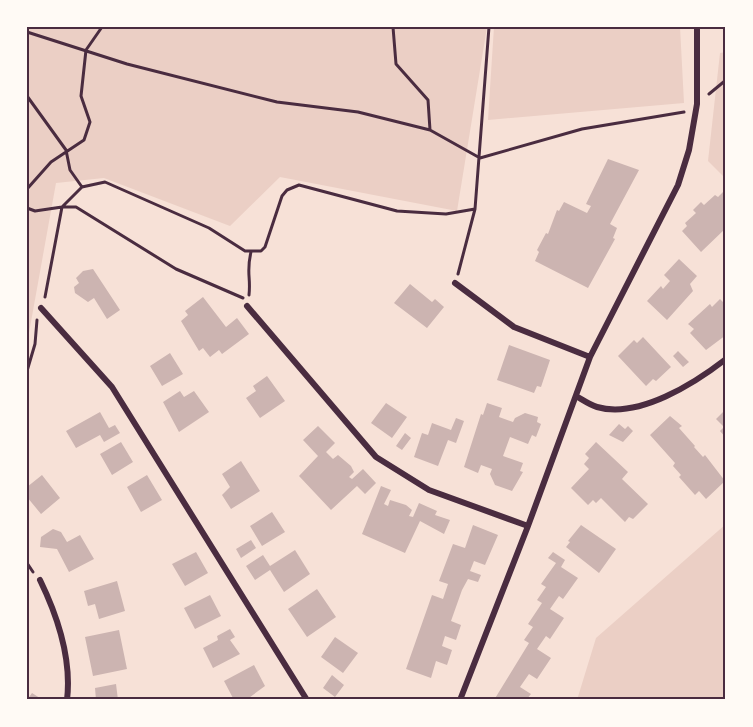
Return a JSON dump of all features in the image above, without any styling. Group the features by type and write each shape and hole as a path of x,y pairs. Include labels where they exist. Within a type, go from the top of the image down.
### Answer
{"street":[{"path":"460,700 528,526 590,357 678,185 689,150 697,104 697,27"},
{"path":"455,283 513,327 590,357"},
{"path":"247,306 376,457 429,490 528,526"},
{"path":"41,308 112,387 307,700"},
{"path":"576,396 598,407 631,407 655,401 695,381 726,359"},
{"path":"39,580 57,616 64,646 67,700"}],"path":[{"path":"27,189 66,150 84,140 90,122 81,96 86,50 102,27"},
{"path":"393,27 396,63 428,100 430,130"},
{"path":"455,283 475,209 489,27"},
{"path":"27,32 127,64 277,102 358,111 430,130 480,158 582,129 681,114 726,80"},
{"path":"27,96 66,150 70,170 82,187"},
{"path":"27,371 62,207 82,187 105,182 209,228 251,252 261,251 265,247 282,196 287,190 299,185 397,211 446,214 475,209"},
{"path":"27,208 35,211 76,207 176,269 243,298"},
{"path":"247,306 250,284 246,269 251,252"}],"shaded area":[{"path":"27,27 487,27 457,211 280,177 230,226 104,178 56,183 27,344"},
{"path":"494,27 680,27 684,103 488,120"},
{"path":"726,52 726,179 708,161 720,53"},
{"path":"726,524 726,700 577,700 596,638"}],"building":[{"path":"608,159 639,170 610,224 617,228 613,238 615,239 588,288 535,261 539,252 537,250 546,233 548,234 557,210 559,211 564,202 587,213 591,206 586,204"},
{"path":"723,192 726,195 726,228 701,252 682,231 687,226 685,223 696,213 693,210 701,202 704,205 715,195 718,197"},
{"path":"679,259 697,276 690,284 693,291 667,320 647,301 661,286 663,289 670,281 664,275"},
{"path":"93,269 120,310 107,319 94,298 88,302 75,293 74,287 79,283 76,278 83,271"},
{"path":"410,284 432,302 435,299 444,307 427,328 394,303"},
{"path":"203,297 226,327 237,318 249,334 222,354 219,350 210,357 203,348 199,351 181,321 188,315 185,311"},
{"path":"720,299 726,305 726,335 706,350 690,333 694,329 688,324 710,304 712,307"},
{"path":"643,337 671,367 656,381 653,379 646,386 618,356 634,340 637,343"},
{"path":"509,345 550,360 541,387 537,386 534,393 497,380"},
{"path":"678,351 689,362 683,367 673,356"},
{"path":"170,353 183,374 162,386 150,366"},
{"path":"267,376 285,401 260,418 246,398 256,391 253,386"},
{"path":"180,391 184,397 194,391 209,412 179,432 163,402"},
{"path":"386,403 407,417 392,438 371,423"},
{"path":"487,403 502,408 499,417 513,422 515,418 525,413 538,417 537,422 541,424 536,437 532,435 528,444 510,437 503,456 523,463 520,471 523,472 512,491 495,485 490,474 492,469 481,465 478,473 464,467 481,414 483,415"},
{"path":"726,409 726,438 720,431 724,427 716,419"},
{"path":"100,412 109,428 115,425 120,433 104,442 100,435 76,448 66,431"},
{"path":"670,416 682,426 679,428 703,457 705,455 725,481 706,499 699,491 695,495 679,477 681,475 673,466 675,463 650,435"},
{"path":"456,418 464,421 456,443 448,440 438,466 414,457 422,433 428,435 432,423 451,430"},
{"path":"619,424 625,429 628,426 633,431 623,442 609,435"},
{"path":"318,426 335,443 326,452 333,459 338,455 351,466 354,472 349,477 352,479 363,469 376,483 365,494 357,486 331,510 299,476 318,456 303,440"},
{"path":"405,433 411,438 402,450 396,446"},
{"path":"121,442 133,462 112,475 100,454"},
{"path":"596,442 628,472 622,479 648,504 633,519 629,517 625,522 601,498 596,503 593,500 588,505 571,488 589,469 584,464 589,458 585,454"},
{"path":"241,461 260,491 231,509 222,495 230,487 222,474"},
{"path":"42,475 60,498 41,514 27,497 27,487"},
{"path":"147,475 162,500 141,512 127,487"},
{"path":"381,486 391,490 384,504 388,506 390,500 406,505 412,510 409,516 413,517 419,503 437,511 435,515 450,520 444,534 420,521 405,553 362,534"},
{"path":"272,512 285,532 262,546 250,526"},
{"path":"473,525 498,535 485,565 474,561 470,571 481,575 478,582 468,579 462,590 451,621 461,625 456,640 445,636 442,646 452,650 447,665 436,661 431,678 406,669 432,595 443,599 448,584 439,581 453,544 465,548"},
{"path":"581,525 616,549 599,573 566,547"},
{"path":"53,529 61,532 67,542 80,535 94,559 69,572 57,549 40,547 41,537"},
{"path":"251,540 256,548 241,558 236,549"},
{"path":"295,550 310,574 284,592 270,570 255,580 246,566 263,555 270,566"},
{"path":"196,552 208,573 185,586 172,564"},
{"path":"553,552 565,560 561,567 578,578 563,599 559,596 550,609 564,618 550,639 546,636 537,649 551,658 537,679 529,674 520,687 531,694 526,700 494,700 529,643 524,640 533,627 528,624 542,603 537,600 546,587 541,584 556,563 548,558"},
{"path":"117,581 125,611 99,619 95,604 88,606 84,591"},
{"path":"317,589 336,617 307,637 288,609"},
{"path":"210,595 221,616 195,629 184,608"},
{"path":"230,629 235,637 230,640 240,654 213,668 203,648 218,640 217,636"},
{"path":"119,630 127,669 93,676 85,637"},
{"path":"335,637 358,653 343,673 321,657"},
{"path":"254,665 265,686 246,700 234,700 224,681"},
{"path":"332,675 344,685 335,697 323,688"},
{"path":"116,684 118,700 96,700 95,688"},
{"path":"32,693 43,700 27,700"}]}
